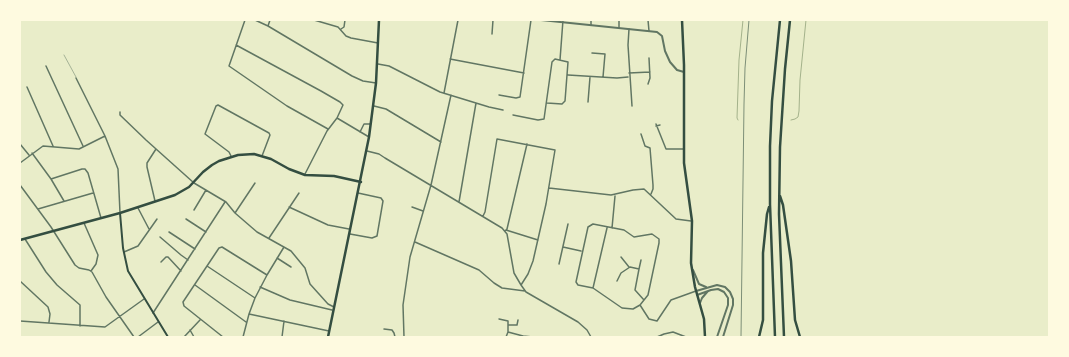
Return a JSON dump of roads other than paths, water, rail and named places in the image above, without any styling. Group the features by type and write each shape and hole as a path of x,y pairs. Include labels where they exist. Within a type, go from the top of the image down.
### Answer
{"main road":[{"path":"328,337 367,151 374,106 379,20"},
{"path":"682,20 685,179 692,221 691,263 696,291 704,319 705,337"},
{"path":"775,337 770,204 770,146 772,101 780,20"},
{"path":"784,337 779,194 780,124 790,20"},
{"path":"20,240 120,213 184,191 212,165 231,156 246,154 272,158 289,169 305,175 334,176 361,182"},
{"path":"779,194 783,205 790,256 795,320 800,337"},
{"path":"759,337 763,320 762,270 764,244 767,214 770,204"},
{"path":"120,213 123,252 128,271 168,337"}],"street":[{"path":"245,20 229,66 287,106 328,129"},
{"path":"255,20 268,26 352,76 363,81 376,83"},
{"path":"268,26 270,20"},
{"path":"314,20 334,25 341,29 346,36 351,38 378,43"},
{"path":"341,29 344,27 345,20"},
{"path":"444,93 458,20"},
{"path":"492,34 493,20"},
{"path":"499,95 518,98 521,94 531,20"},
{"path":"541,20 563,21 657,32 661,35 665,51 670,62 677,70 684,72"},
{"path":"591,20 591,25"},
{"path":"619,20 619,28"},
{"path":"648,20 649,31"},
{"path":"560,60 563,21"},
{"path":"322,27 323,23"},
{"path":"629,29 629,77 632,106"},
{"path":"236,45 342,104 343,107 337,118 328,129 305,175"},
{"path":"592,53 605,54 604,77"},
{"path":"648,84 650,78 649,58"},
{"path":"450,59 524,73"},
{"path":"513,115 543,120 545,117 552,62 555,59 567,61 569,63 564,102 562,104 547,102"},
{"path":"377,64 389,66 434,90 502,110"},
{"path":"46,66 83,147"},
{"path":"629,73 650,72"},
{"path":"568,75 590,77 629,77"},
{"path":"588,102 590,77"},
{"path":"76,78 105,136 118,169 120,213"},
{"path":"27,87 53,146"},
{"path":"404,337 403,305 410,262 431,185 451,95"},
{"path":"459,202 476,103"},
{"path":"231,156 205,134 216,106 218,105 269,133 270,136 262,156"},
{"path":"374,106 386,108 441,142"},
{"path":"120,112 120,115 194,183 226,202 235,213 257,232 291,251 305,268 310,284 334,309"},
{"path":"337,118 369,137"},
{"path":"360,132 364,124 371,124"},
{"path":"660,125 656,125 666,148 684,149"},
{"path":"642,134 645,146 650,148 653,185 651,194"},
{"path":"20,163 43,146 78,149 105,136"},
{"path":"483,216 498,139 555,150 538,240 531,267 520,285"},
{"path":"20,144 29,156"},
{"path":"527,144 506,230 514,273 520,285 526,292 578,322 587,330 591,337"},
{"path":"155,201 147,163 156,149"},
{"path":"367,151 379,154 506,230 538,240"},
{"path":"32,153 51,179 64,201"},
{"path":"51,179 86,169 101,218"},
{"path":"235,213 255,183"},
{"path":"20,185 54,231 77,266 81,269 91,271 134,337"},
{"path":"549,188 615,195 632,190 644,189 676,219 692,221"},
{"path":"194,210 206,190"},
{"path":"38,209 93,192"},
{"path":"268,238 299,193"},
{"path":"350,234 372,238 377,236 383,201 381,198 358,193"},
{"path":"612,228 615,195"},
{"path":"153,312 226,202"},
{"path":"412,206 423,211"},
{"path":"137,207 149,229"},
{"path":"289,207 328,225 351,229"},
{"path":"123,252 138,246 157,219"},
{"path":"186,219 206,232"},
{"path":"84,223 98,255 96,264 91,271"},
{"path":"559,264 568,224"},
{"path":"593,224 607,227 624,230 634,237 650,233 659,239 648,295 640,305 632,309 622,308 593,288 578,285 576,282 588,226 593,224"},
{"path":"593,288 607,227"},
{"path":"169,232 195,250"},
{"path":"160,237 188,260"},
{"path":"25,239 46,272 57,285 80,305 80,326"},
{"path":"416,242 479,270 502,288 526,292"},
{"path":"223,337 200,320 183,304 220,247 267,275"},
{"path":"243,337 246,322 260,287 284,247"},
{"path":"563,247 582,251"},
{"path":"161,262 167,257 181,271"},
{"path":"621,257 630,267 640,270"},
{"path":"277,258 291,267"},
{"path":"641,260 636,290 645,300"},
{"path":"691,263 699,284 707,287"},
{"path":"207,266 255,298"},
{"path":"617,281 621,273 630,267"},
{"path":"20,281 48,307 50,314 48,323"},
{"path":"195,285 246,322"},
{"path":"640,305 649,319 657,321 671,300 707,287 721,285 728,289 733,297 733,305 723,337"},
{"path":"260,287 290,300 334,309"},
{"path":"697,295 715,289 722,291 727,295 729,301 717,337"},
{"path":"700,303 702,297 708,291"},
{"path":"20,321 105,327 145,298"},
{"path":"249,314 329,331"},
{"path":"500,319 505,319 505,321 508,321 508,332 506,337"},
{"path":"184,337 200,320"},
{"path":"508,325 517,325 518,320"},
{"path":"282,337 284,321"},
{"path":"138,337 158,322"},
{"path":"384,329 392,330 395,337"},
{"path":"190,330 194,337"},
{"path":"508,332 533,337"},
{"path":"657,337 673,332 686,337"}],"lane":[{"path":"64,55 76,78"}],"waterway":[{"path":"738,120 739,60 743,20"},
{"path":"791,120 798,117 799,111 800,80 806,20"}],"railway":[{"path":"741,337 744,104 749,20"}]}
